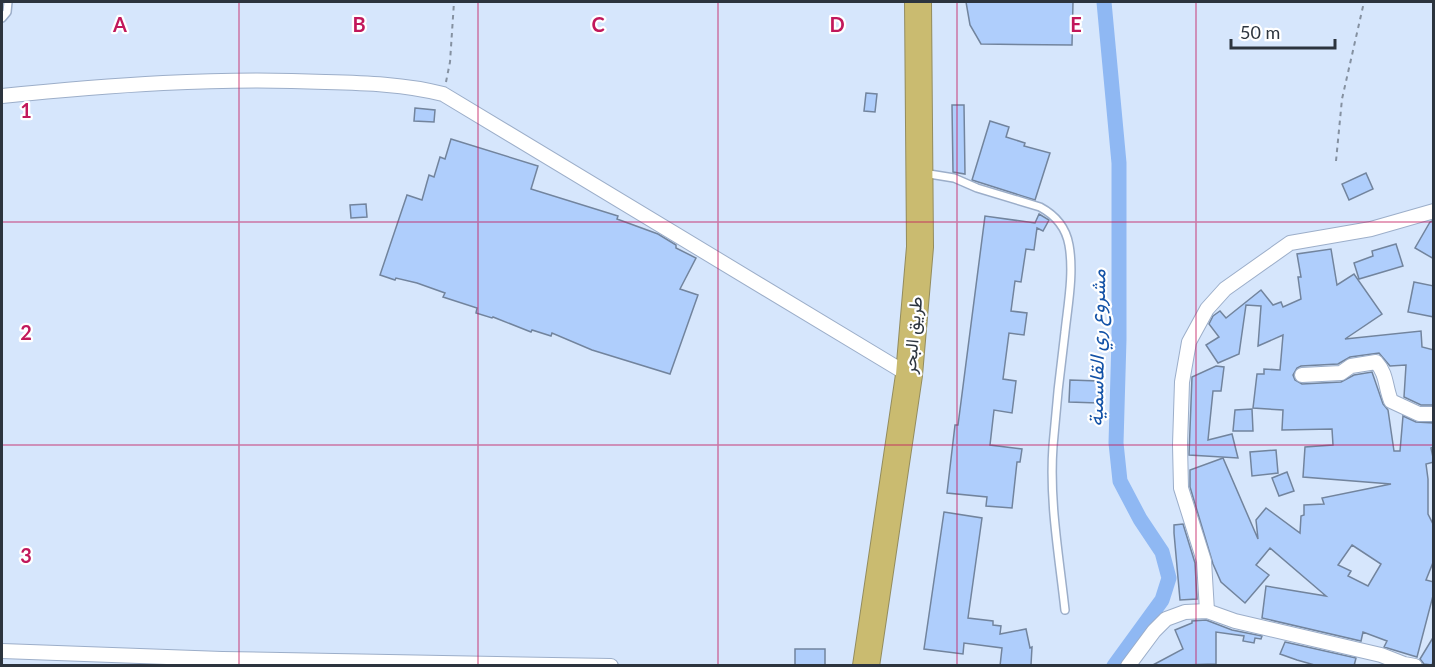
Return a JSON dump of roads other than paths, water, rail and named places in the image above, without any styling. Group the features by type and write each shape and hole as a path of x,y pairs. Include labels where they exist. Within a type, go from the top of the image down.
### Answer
{"highway":[{"name":"طريق البحر","path":"866,666 909,375 920,247 918,2"}],"street":[{"path":"2,96 92,86 282,80 419,88 443,94 909,375"},
{"path":"1207,611 1204,561 1181,488 1182,382 1189,342 1208,309 1225,289 1290,243 1371,229 1434,212"},
{"path":"1302,375 1341,373 1351,366 1376,362 1383,370 1386,390 1391,401 1419,414 1434,414"},
{"path":"1128,666 1166,619 1185,612 1207,611 1235,621 1381,655 1414,666"},
{"path":"2,651 159,661 611,666"}],"lane":[{"path":"2,18 7,12 8,2"},
{"path":"921,173 954,178 977,188 1040,207 1050,212 1059,222 1069,243 1071,260 1069,300 1058,393 1051,499 1065,610"}],"waterway":[{"name":"مشروع ري القاسمية","path":"1104,2 1119,163 1119,339 1116,443 1120,481 1140,519 1162,552 1169,578 1162,600 1114,666"}]}
